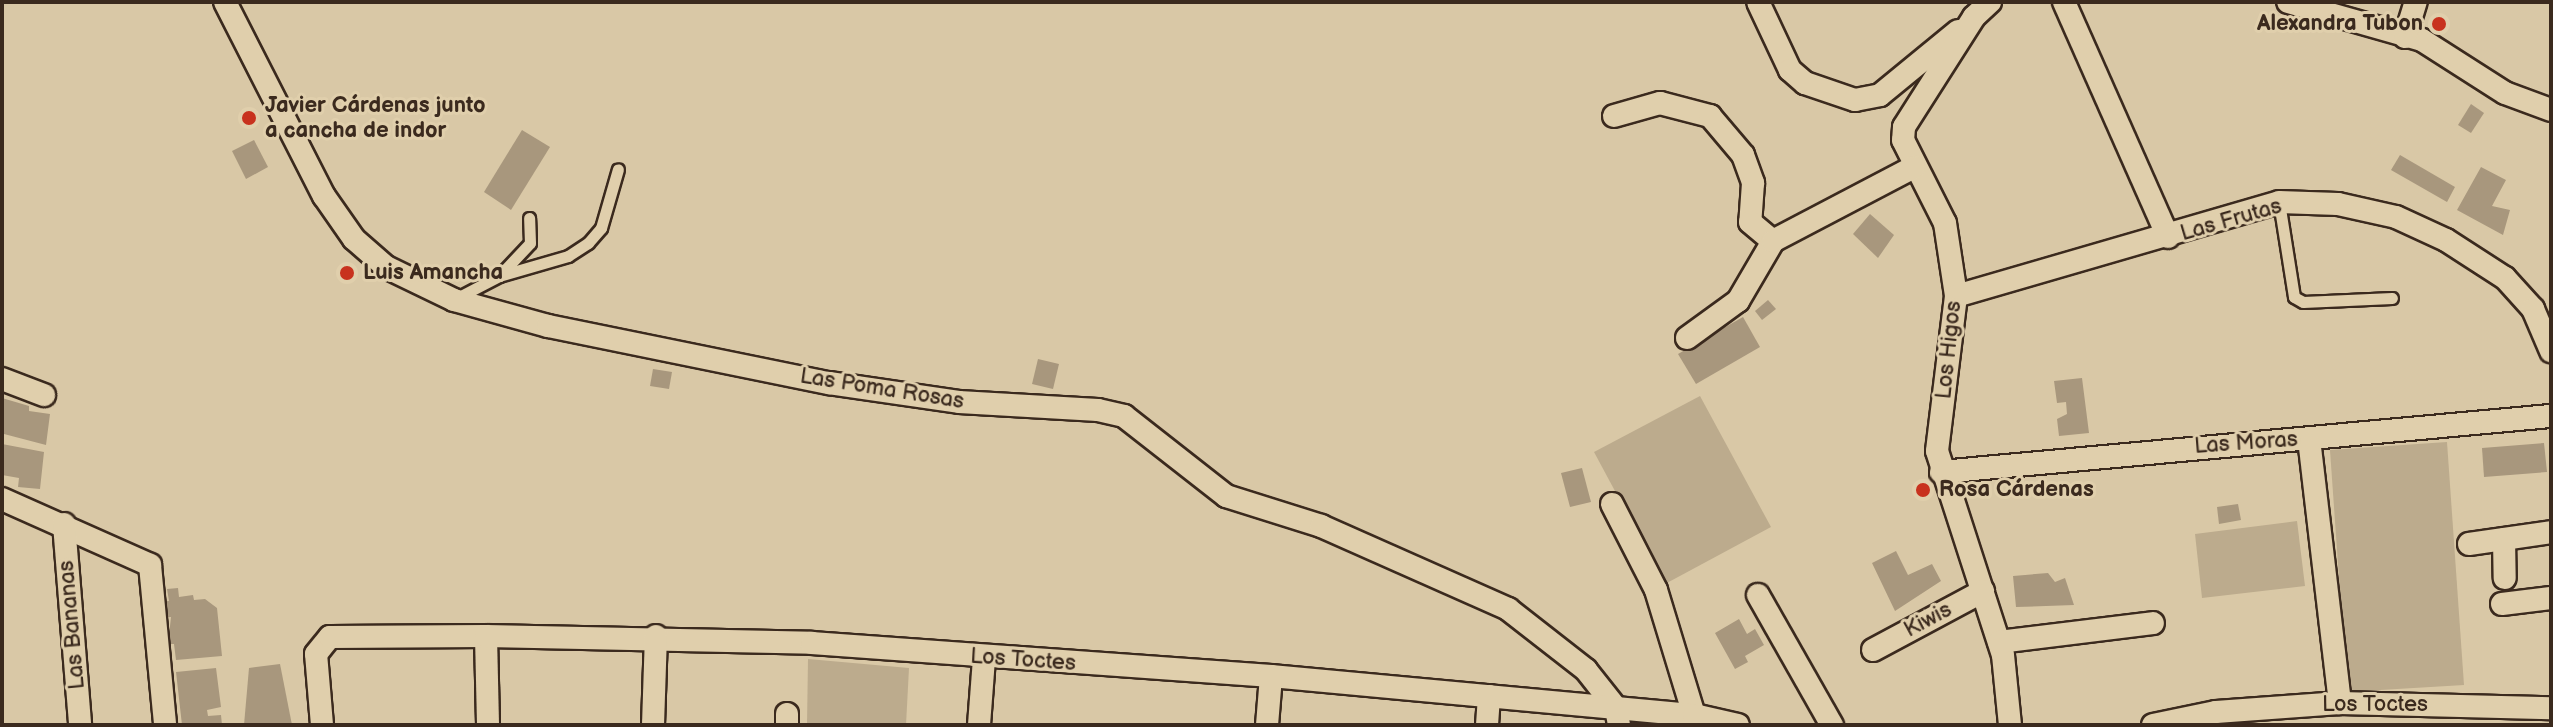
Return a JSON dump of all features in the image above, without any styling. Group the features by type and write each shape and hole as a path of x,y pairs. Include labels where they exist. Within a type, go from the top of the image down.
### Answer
{"street":[{"name":"Las Poma Rosas","path":"225,2 317,182 354,239 386,267 454,300 548,326 829,383 959,402 1098,410 1124,416 1226,496 1321,526 1508,609 1562,648 1618,717"},
{"path":"1758,2 1790,70 1805,83 1855,100 1880,95 1982,10"},
{"path":"2064,2 2168,237"},
{"path":"2288,2 2437,48 2505,93 2551,110"},
{"path":"2405,37 2416,2"},
{"name":"Los Higos","path":"1982,10 1904,127 1914,167 1942,215 1956,296 1939,427 1941,472 1999,642 2010,725"},
{"path":"1614,116 1660,103 1710,116 1743,155 1753,183 1750,222 1773,241"},
{"path":"1687,338 1738,301 1773,241 1914,167"},
{"name":"Las Frutas","path":"1956,296 2168,237 2279,202 2338,204 2382,214 2446,240 2505,278 2533,309 2551,351"},
{"path":"2,379 44,395"},
{"name":"Las Moras","path":"1941,472 2551,416"},
{"path":"2309,439 2340,703"},
{"path":"2,499 64,524 150,565 165,725"},
{"path":"1612,504 1656,590 1694,715"},
{"name":"Las Bananas","path":"64,524 80,725"},
{"path":"2469,544 2551,532"},
{"path":"2504,539 2505,578"},
{"name":"Kiwis","path":"1873,650 1983,591"},
{"path":"1758,595 1832,725"},
{"path":"2502,604 2551,598"},
{"path":"1999,642 2153,623"},
{"path":"486,636 488,725"},
{"path":"653,725 656,636"},
{"name":"Los Toctes","path":"322,725 316,654 330,637 656,636 1271,676 1489,696 1618,717 1694,715 1738,725"},
{"path":"979,725 984,658"},
{"path":"1267,725 1271,676"},
{"path":"1487,725 1489,696"},
{"name":"Los Toctes","path":"2153,725 2216,712 2340,703 2551,708"}],"lane":[{"path":"454,300 499,276 568,256 588,243 601,228 618,169"},
{"path":"2279,202 2294,297 2303,302 2392,298"},
{"path":"499,276 530,243 529,218"}],"shaded area":[{"path":"1700,396 1771,527 1665,584 1594,452"},
{"path":"2447,442 2464,685 2347,692 2330,450"},
{"path":"2297,521 2305,586 2202,598 2195,534"},
{"path":"808,659 909,668 906,725 807,725"}],"building":[{"path":"2471,104 2484,113 2471,133 2458,125"},
{"path":"522,130 550,147 511,210 484,192"},
{"path":"254,140 268,167 246,179 232,151"},
{"path":"2400,155 2455,187 2447,202 2391,170"},
{"path":"2481,167 2506,180 2492,206 2510,210 2503,235 2457,210"},
{"path":"1870,214 1894,235 1878,258 1853,234"},
{"path":"1768,300 1776,309 1762,320 1755,311"},
{"path":"1743,317 1760,347 1696,384 1678,354"},
{"path":"1038,359 1059,364 1053,389 1032,384"},
{"path":"653,369 672,372 669,389 650,386"},
{"path":"2082,378 2089,433 2059,436 2057,419 2067,414 2066,402 2057,403 2054,381"},
{"path":"2,398 29,406 29,411 50,414 46,445 4,434"},
{"path":"2544,443 2547,472 2484,477 2482,448"},
{"path":"2,444 44,452 40,489 18,487 19,478 2,475"},
{"path":"1582,468 1591,502 1570,507 1561,473"},
{"path":"2238,504 2241,520 2219,524 2217,507"},
{"path":"1896,551 1908,575 1932,564 1941,581 1895,611 1872,563"},
{"path":"2048,573 2055,582 2065,578 2074,605 2016,607 2013,576"},
{"path":"178,588 179,597 193,595 194,600 205,599 217,608 222,656 176,660 174,644 168,644 171,617 160,618 158,602 169,601 167,589"},
{"path":"1739,619 1747,634 1755,629 1764,645 1745,656 1748,662 1735,669 1715,633"},
{"path":"280,664 292,725 244,725 249,668"},
{"path":"216,668 221,707 207,710 208,716 221,715 222,725 182,725 176,672"}],"place":[{"name":"Alexandra Tubon","path":"2439,24"},
{"name":"Javier Cárdenas junto a cancha de indor","path":"249,118"},
{"name":"Luis Amancha","path":"347,273"},
{"name":"Rosa Cárdenas","path":"1923,490"}]}
